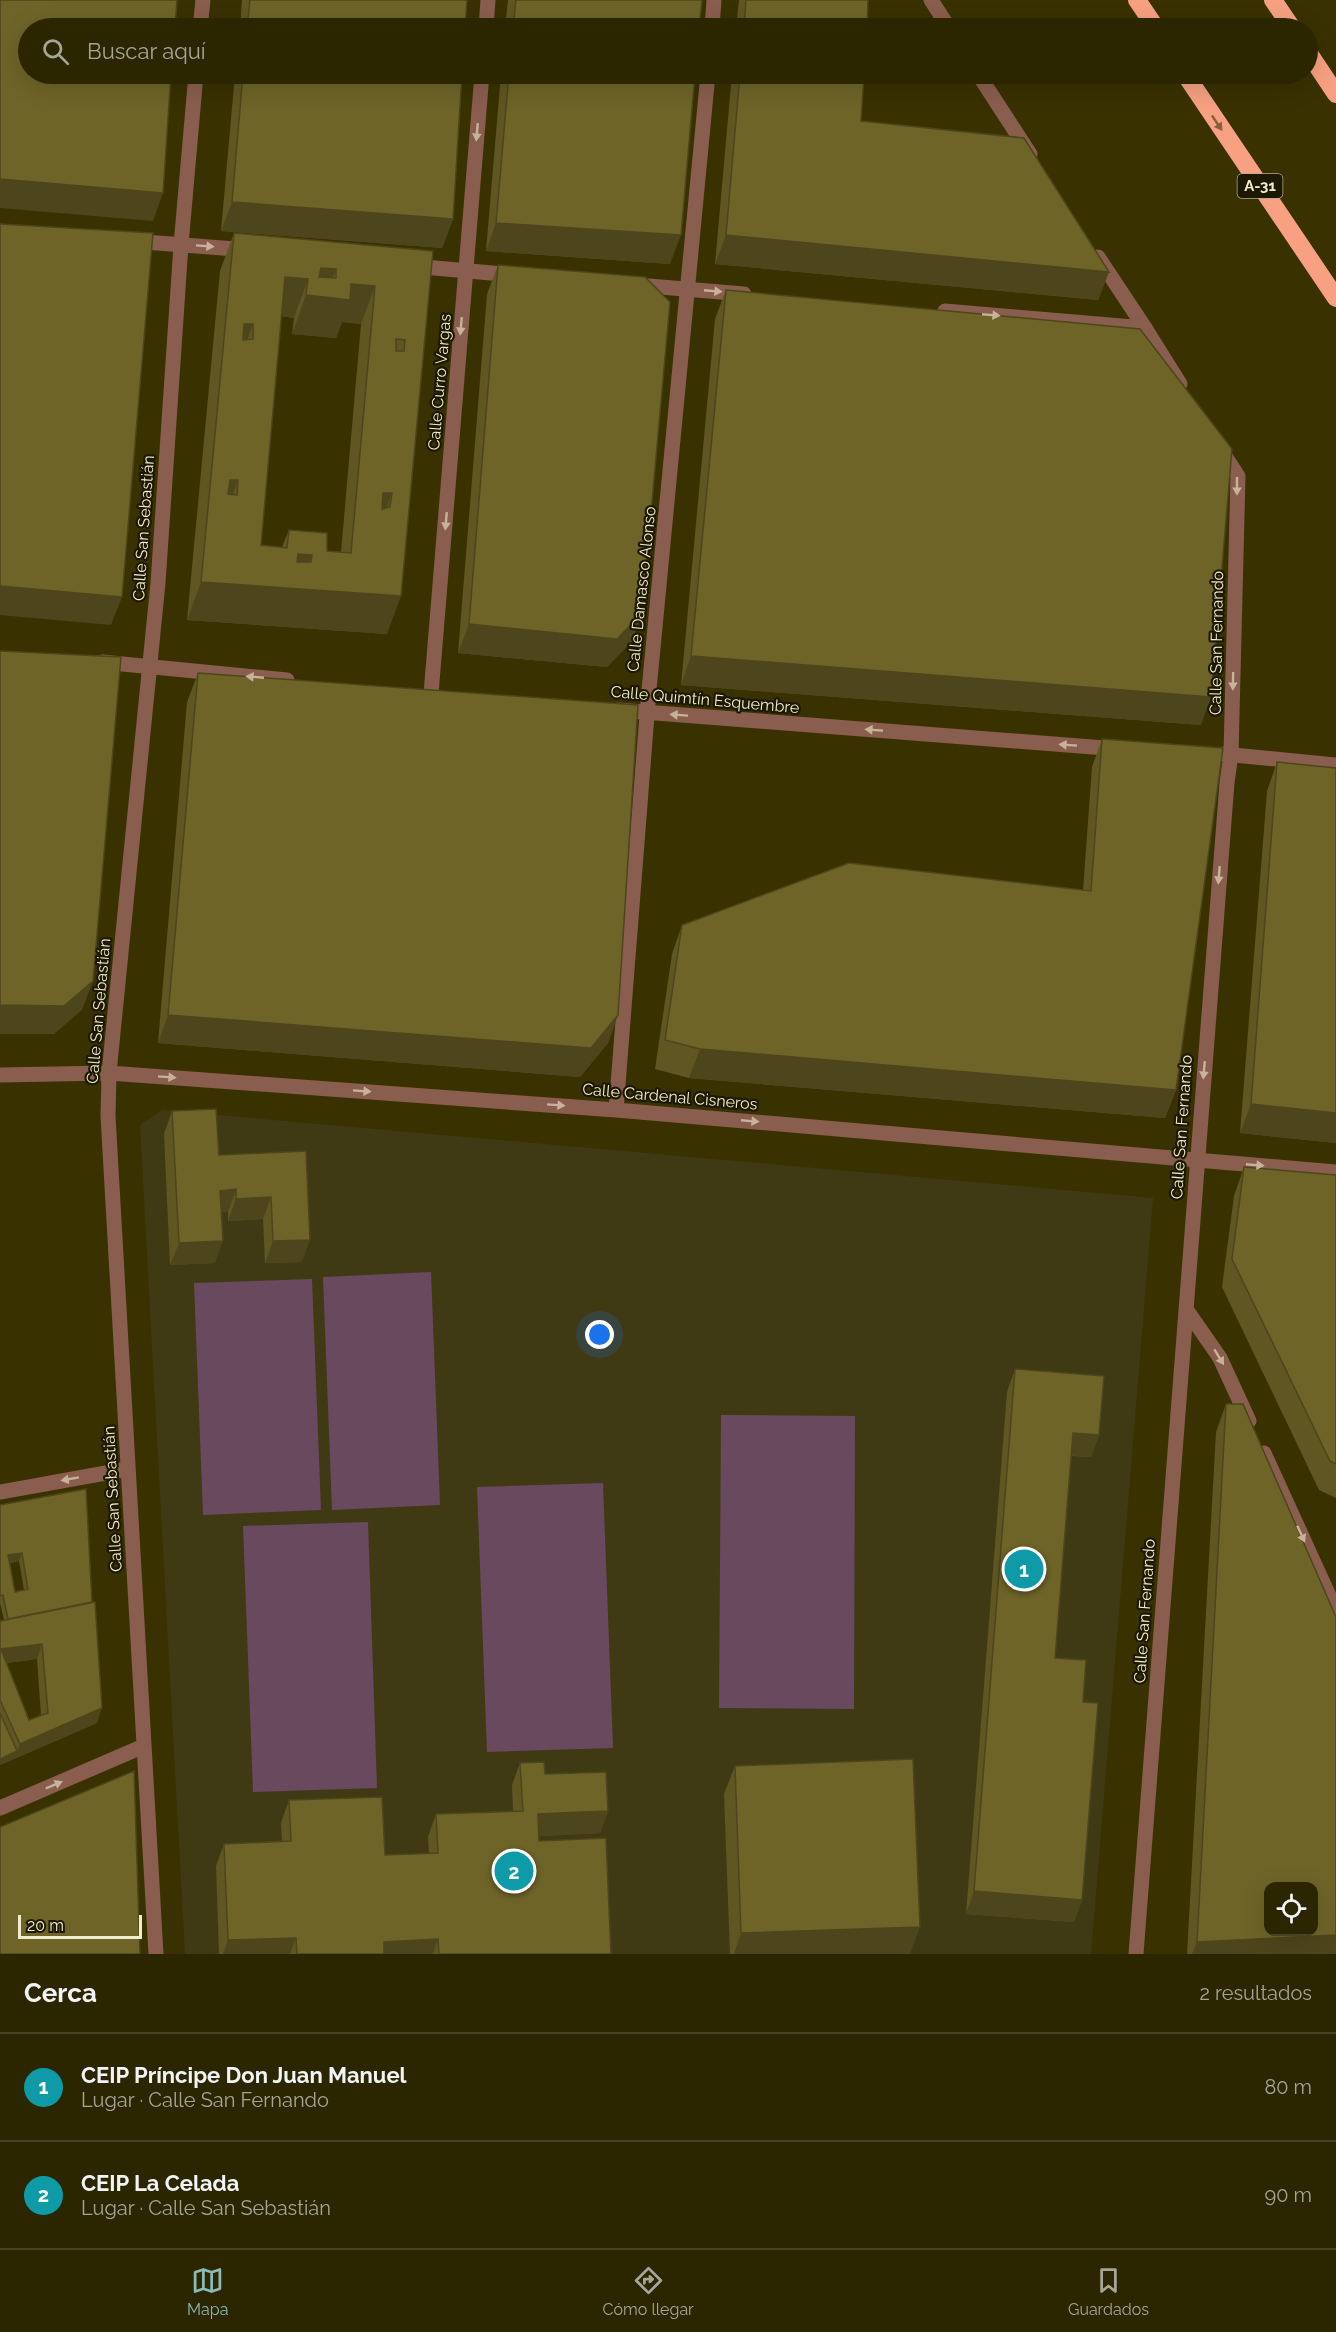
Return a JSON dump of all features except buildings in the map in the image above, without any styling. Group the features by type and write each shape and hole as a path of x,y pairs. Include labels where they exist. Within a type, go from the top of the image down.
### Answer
{"highway":[{"path":"1137,0 1149,18"},
{"path":"1273,0 1285,18"},
{"path":"1318,67 1336,94"},
{"name":"A-31","path":"1192,84 1336,298"}],"street":[{"path":"201,18 203,0"},
{"path":"487,18 488,0"},
{"path":"713,18 714,0"},
{"path":"931,0 943,18"},
{"name":"Calle San Sebastián","path":"156,1954 108,1116 109,1073 158,583 181,244 195,84"},
{"name":"Calle Curro Vargas","path":"430,694 481,84"},
{"name":"Calle Damasco Alonso","path":"616,1110 647,713 707,84"},
{"path":"984,84 1040,170"},
{"path":"122,240 258,251"},
{"path":"1092,249 1188,397"},
{"path":"397,264 524,276"},
{"path":"618,284 759,295"},
{"path":"934,310 1145,328"},
{"name":"Calle San Fernando","path":"1136,1954 1197,1160 1231,754 1238,476 1213,437"},
{"path":"92,661 302,682"},
{"name":"Calle Quimtín Esquembre","path":"601,709 1132,750"},
{"path":"1211,754 1336,765"},
{"name":"Calle Cardenal Cisneros","path":"0,1075 109,1073 616,1110 1336,1172"},
{"path":"1186,1309 1220,1358 1336,1611"},
{"path":"0,1492 128,1469"},
{"path":"0,1808 144,1746"}],"shaded area":[{"path":"162,1110 1153,1198 1091,1954 185,1954 140,1125"},
{"path":"431,1272 440,1505 332,1510 323,1277"},
{"path":"312,1279 321,1510 203,1515 194,1283"},
{"path":"721,1415 855,1416 854,1709 719,1708"},
{"path":"603,1483 613,1748 487,1752 477,1487"},
{"path":"368,1522 377,1788 253,1792 243,1526"}],"place":[{"name":"CEIP Príncipe Don Juan Manuel","path":"1024,1569"},
{"name":"CEIP La Celada","path":"514,1871"}]}
